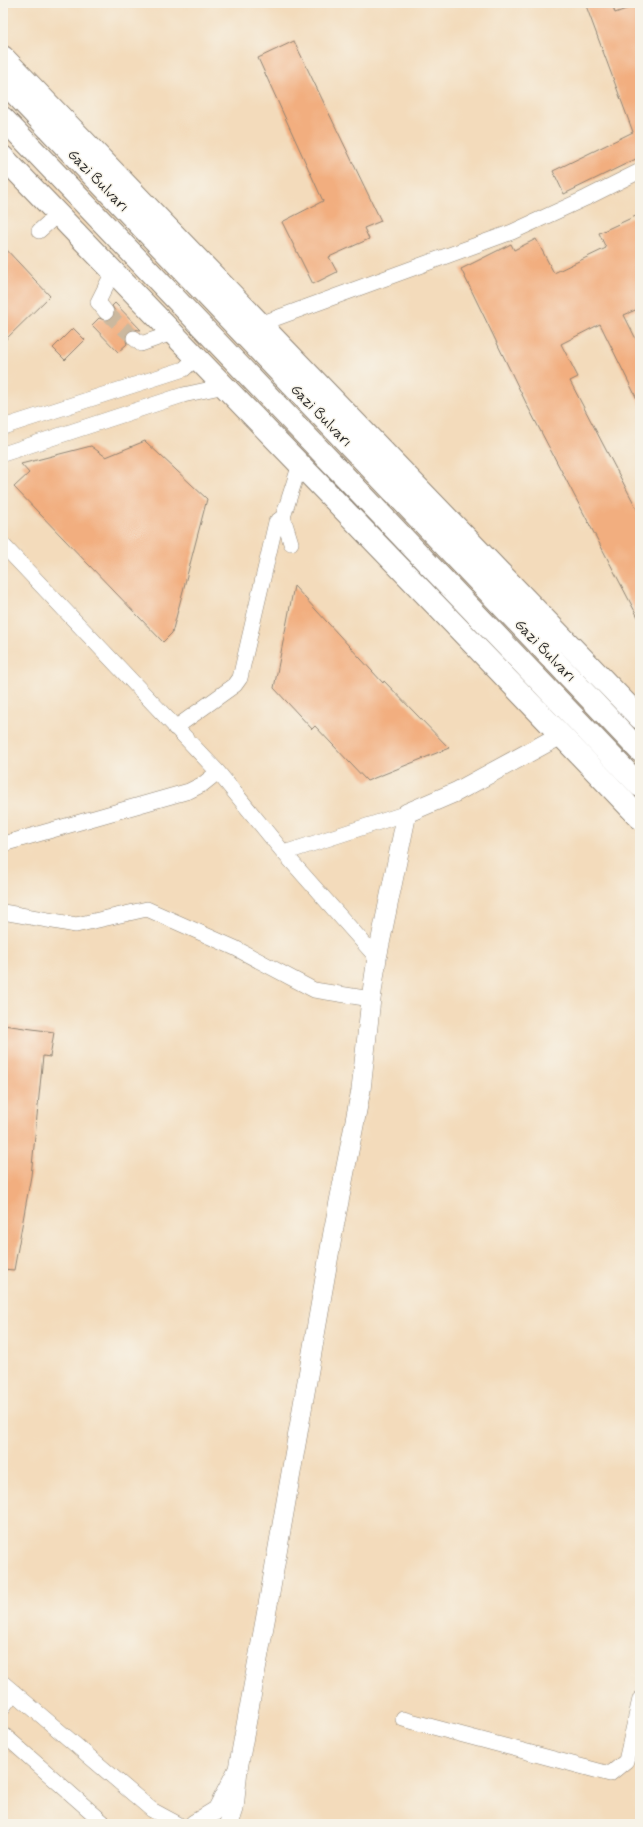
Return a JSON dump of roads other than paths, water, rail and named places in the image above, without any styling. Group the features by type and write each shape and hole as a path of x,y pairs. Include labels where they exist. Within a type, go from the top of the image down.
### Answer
{"highway":[{"path":"3,57 260,324 637,710"},
{"name":"Gazi Bulvarı","path":"3,81 640,751"},
{"name":"Gazi Bulvarı","path":"3,118 640,786"},
{"path":"3,157 562,735 640,818"}],"main road":[{"path":"229,1824 234,1809 238,1769 333,1232 361,1090 377,958 407,813 456,792 562,735"},
{"path":"194,1824 217,1810 238,1769"}],"street":[{"path":"260,324 512,232 640,171"},
{"path":"39,231 58,214"},
{"path":"106,312 98,302 113,272"},
{"path":"134,338 141,344 172,333"},
{"path":"3,427 184,369 196,358"},
{"path":"3,454 183,395 225,386"},
{"path":"291,543 284,517 300,464"},
{"path":"175,728 234,686 240,678 276,522 284,517"},
{"path":"3,545 218,772 284,853 377,958"},
{"path":"614,723 637,710"},
{"path":"3,844 189,791 203,784 218,772"},
{"path":"284,853 407,813"},
{"path":"3,912 76,925 147,909 235,948 314,990 371,999"},
{"path":"3,1707 9,1687 152,1810 178,1824"},
{"path":"403,1720 610,1774 626,1761 640,1699"},
{"path":"3,1734 105,1824"}],"tunnel":[{"path":"106,312 134,338"}]}
